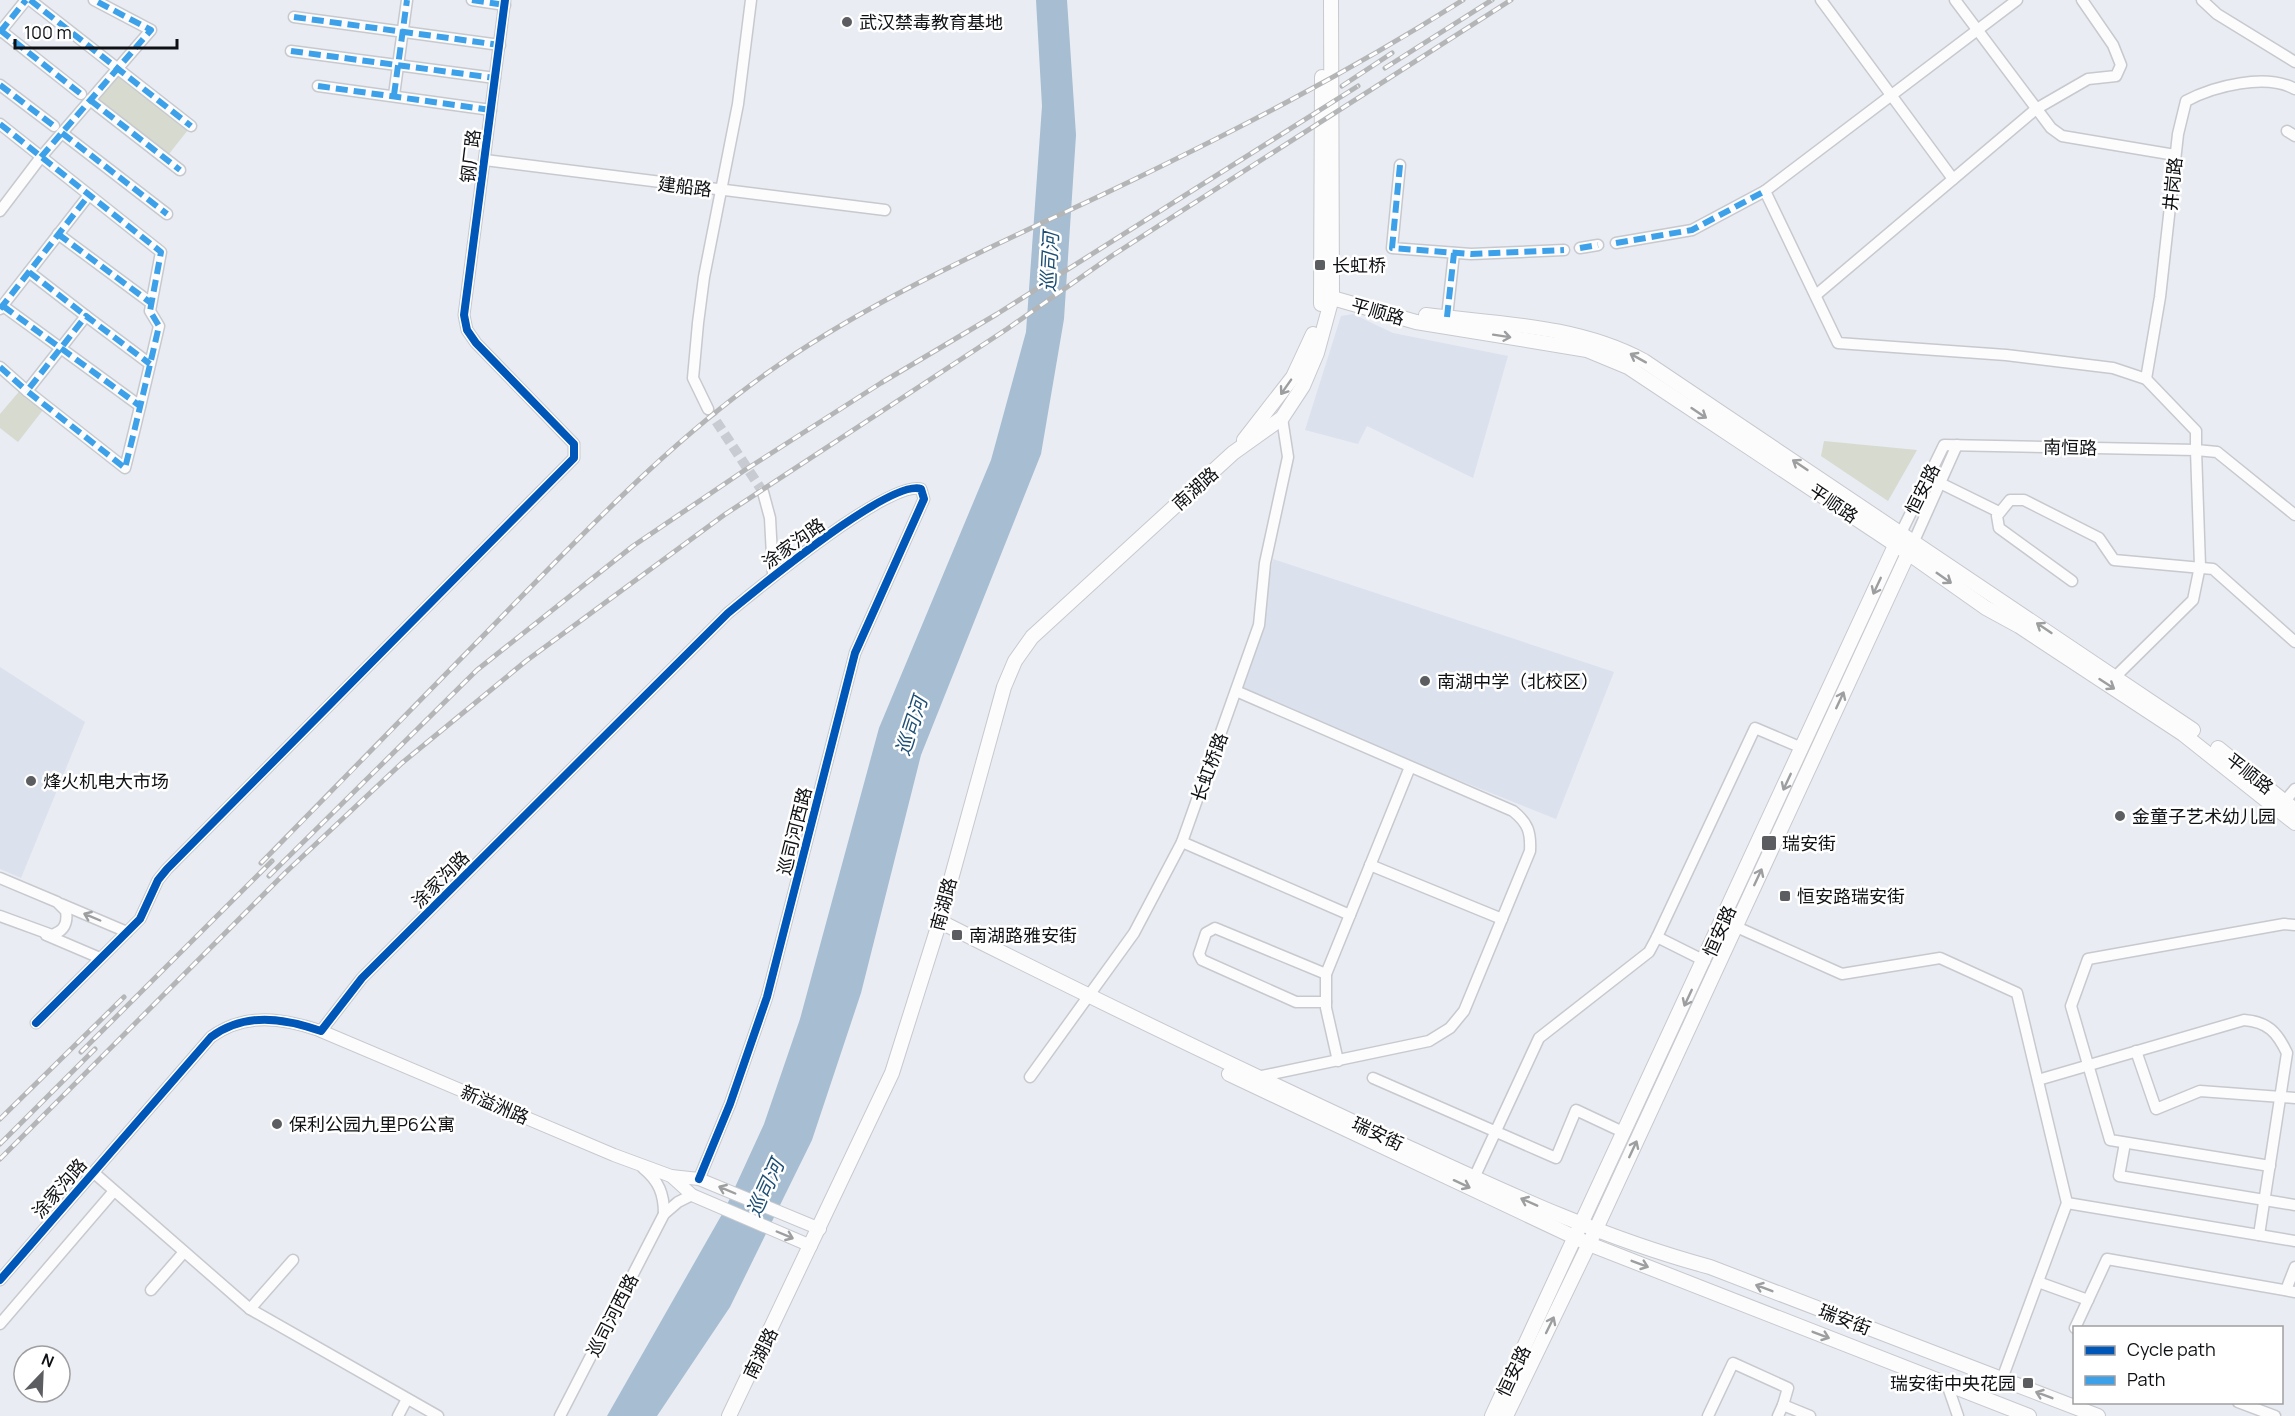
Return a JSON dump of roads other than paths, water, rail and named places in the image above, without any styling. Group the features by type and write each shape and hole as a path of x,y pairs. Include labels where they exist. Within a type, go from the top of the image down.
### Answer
{"main road":[{"name":"南湖路","path":"1233,453 1282,393 1302,364 1327,293 1323,0"},
{"name":"南湖路","path":"729,1416 820,1229 892,1073 938,926 986,744 1015,661 1038,632 1233,453 1282,418 1297,397 1317,353 1327,293 1331,0"},
{"name":"平顺路","path":"1327,293 1393,309 1578,335 1615,346 1658,369 1899,539"},
{"name":"平顺路","path":"1327,293 1416,322 1577,348 1603,355 1643,375 2116,676 2225,753 2290,805"},
{"name":"恒安路","path":"1492,1416 1586,1235 1625,1133 1705,961 1729,924 1802,748 1899,539"},
{"name":"平顺路","path":"1911,547 1986,608 2019,626 2183,734 2295,823"},
{"name":"恒安路","path":"1506,1416 1586,1235 1729,924 1911,547"},
{"name":"瑞安街","path":"938,926 1087,1000 1586,1235 2018,1414"},
{"name":"瑞安街","path":"1087,1000 1474,1178 1586,1235 1710,1267 2098,1416"}],"street":[{"path":"180,171 0,31 28,0 191,126"},
{"path":"0,212 58,130 86,97 118,68 151,30 94,0"},
{"path":"394,95 406,0"},
{"path":"472,0 505,2"},
{"path":"708,409 693,378 704,277 738,104 751,0"},
{"path":"1821,0 1953,179"},
{"path":"1955,0 2051,128 2062,136 2175,155"},
{"path":"1616,243 1692,230 1765,191 2017,0"},
{"path":"1816,295 2036,108 2088,79 2116,76 2121,65 2114,45 2082,0"},
{"path":"2202,0 2217,14 2295,62"},
{"name":"钢厂路","path":"127,932 140,919 158,880 167,869 574,458 574,444 476,343 467,330 464,315 505,2"},
{"path":"294,16 500,45"},
{"path":"291,51 495,78"},
{"name":"井岗路","path":"2146,379 2160,297 2175,155 2186,101 2218,86 2266,83 2287,85 2295,89"},
{"path":"0,85 167,214"},
{"path":"318,86 491,110"},
{"path":"0,124 161,252 150,311 159,326 125,468 0,367"},
{"name":"建船路","path":"485,160 885,210"},
{"path":"1400,165 1392,248 1454,253 1564,250"},
{"path":"1765,191 1838,344 2006,355 2113,368 2146,379 2196,431 2200,566 2193,600 2116,676"},
{"path":"89,195 1,308 61,348 140,406"},
{"path":"58,234 151,303"},
{"path":"1580,248 1598,245"},
{"path":"1447,317 1454,253"},
{"path":"29,272 150,364"},
{"path":"27,391 86,316"},
{"name":"长虹桥路","path":"1030,1077 1134,933 1182,842 1259,625 1265,563 1284,485 1288,457 1282,418"},
{"name":"恒安路","path":"1899,539 1944,445"},
{"name":"南恒路","path":"1944,445 2217,452 2295,515"},
{"name":"恒安路","path":"1911,547 1957,445"},
{"path":"1940,483 1999,512"},
{"name":"涂家沟路","path":"0,1280 211,1037 223,1028 262,1019 300,1024 321,1031 362,978 728,613 773,574 893,495 910,487 921,489 924,493"},
{"path":"763,492 770,518 773,574"},
{"name":"巡司河西路","path":"699,1179 729,1104 767,997 855,653 922,505 924,493"},
{"path":"2072,581 1999,528 1999,512 2010,500 2024,500 2099,538 2114,560 2200,566 2213,569 2295,642"},
{"path":"1236,690 1513,811 1524,820 1531,834 1530,851 1464,1011 1450,1028 1429,1041 1256,1077"},
{"path":"1474,1178 1539,1038 1649,952 1755,728 1802,748"},
{"path":"1338,1061 1326,1002 1326,974 1410,767"},
{"path":"2290,805 2295,789"},
{"path":"1182,842 1350,915"},
{"path":"1370,865 1502,919"},
{"path":"0,878 127,932 36,1023"},
{"path":"43,934 51,935 64,927 66,911 57,902"},
{"path":"0,916 100,958"},
{"path":"1729,924 1842,974 1940,958 2016,993 2067,1203 2002,1378"},
{"path":"2270,1166 2110,1140 2071,1006 2088,959 2284,924 2295,925"},
{"path":"1326,974 1215,928 1206,933 1199,954 1202,960 1296,1002 1326,1002"},
{"path":"1657,936 1705,961"},
{"path":"2038,1080 2244,1020 2262,1022 2278,1034 2288,1053 2259,1235"},
{"name":"新溢洲路","path":"321,1031 671,1176"},
{"path":"2136,1051 2156,1108 2200,1091 2295,1098"},
{"path":"1373,1077 1556,1158 1576,1110 1625,1133"},
{"path":"2125,1143 2119,1176 2295,1205"},
{"path":"639,1164 658,1184 663,1194 664,1214"},
{"path":"93,1173 250,1309 438,1416"},
{"path":"671,1176 699,1179 820,1229"},
{"path":"671,1176 692,1195 811,1246"},
{"path":"0,1324 114,1191"},
{"path":"664,1214 678,1202 692,1195"},
{"path":"2067,1203 2295,1241"},
{"name":"巡司河西路","path":"560,1416 664,1214"},
{"path":"151,1290 184,1252"},
{"path":"2076,1326 2107,1259 2291,1291 2295,1267"},
{"path":"250,1309 293,1260"},
{"path":"2038,1282 2088,1300"},
{"path":"1708,1416 1732,1363 1788,1388 1778,1416"},
{"path":"1947,1384 1958,1416"},
{"path":"398,1416 407,1399"},
{"path":"2243,1404 2275,1416"},
{"path":"1783,1405 1810,1416"}],"water":[{"name":"巡司河","path":"1036,0 1067,0 1076,135 1064,319 1041,454 921,755 861,993 812,1140 730,1307 657,1416 607,1416 725,1209 764,1124 800,1019 879,728 991,460 1026,332 1042,106"}],"tunnel":[{"path":"708,409 763,492"}],"railway":[{"path":"261,863 615,502 678,444 745,389 818,339 858,315 940,272 1152,171 1288,102 1376,53 1463,0"},
{"path":"1385,68 1492,0"},
{"path":"0,1159 285,873 402,763 526,661 724,515 1007,329 1113,255 1511,0"},
{"path":"1342,86 1392,53"},
{"path":"269,876 477,670 633,546 745,470 881,383 997,314 1358,86"},
{"path":"81,1052 272,861"},
{"path":"0,1119 124,997"},
{"path":"0,1144 95,1049"}],"place":[{"name":"武汉禁毒教育基地","path":"847,22"},
{"name":"长虹桥","path":"1320,265"},
{"name":"南湖中学（北校区）","path":"1425,681"},
{"name":"烽火机电大市场","path":"31,781"},
{"name":"金童子艺术幼儿园","path":"2120,816"},
{"name":"瑞安街","path":"1769,843"},
{"name":"恒安路瑞安街","path":"1785,896"},
{"name":"南湖路雅安街","path":"957,935"},
{"name":"保利公园九里P6公寓","path":"277,1124"},
{"name":"瑞安街中央花园","path":"2028,1383"}]}
